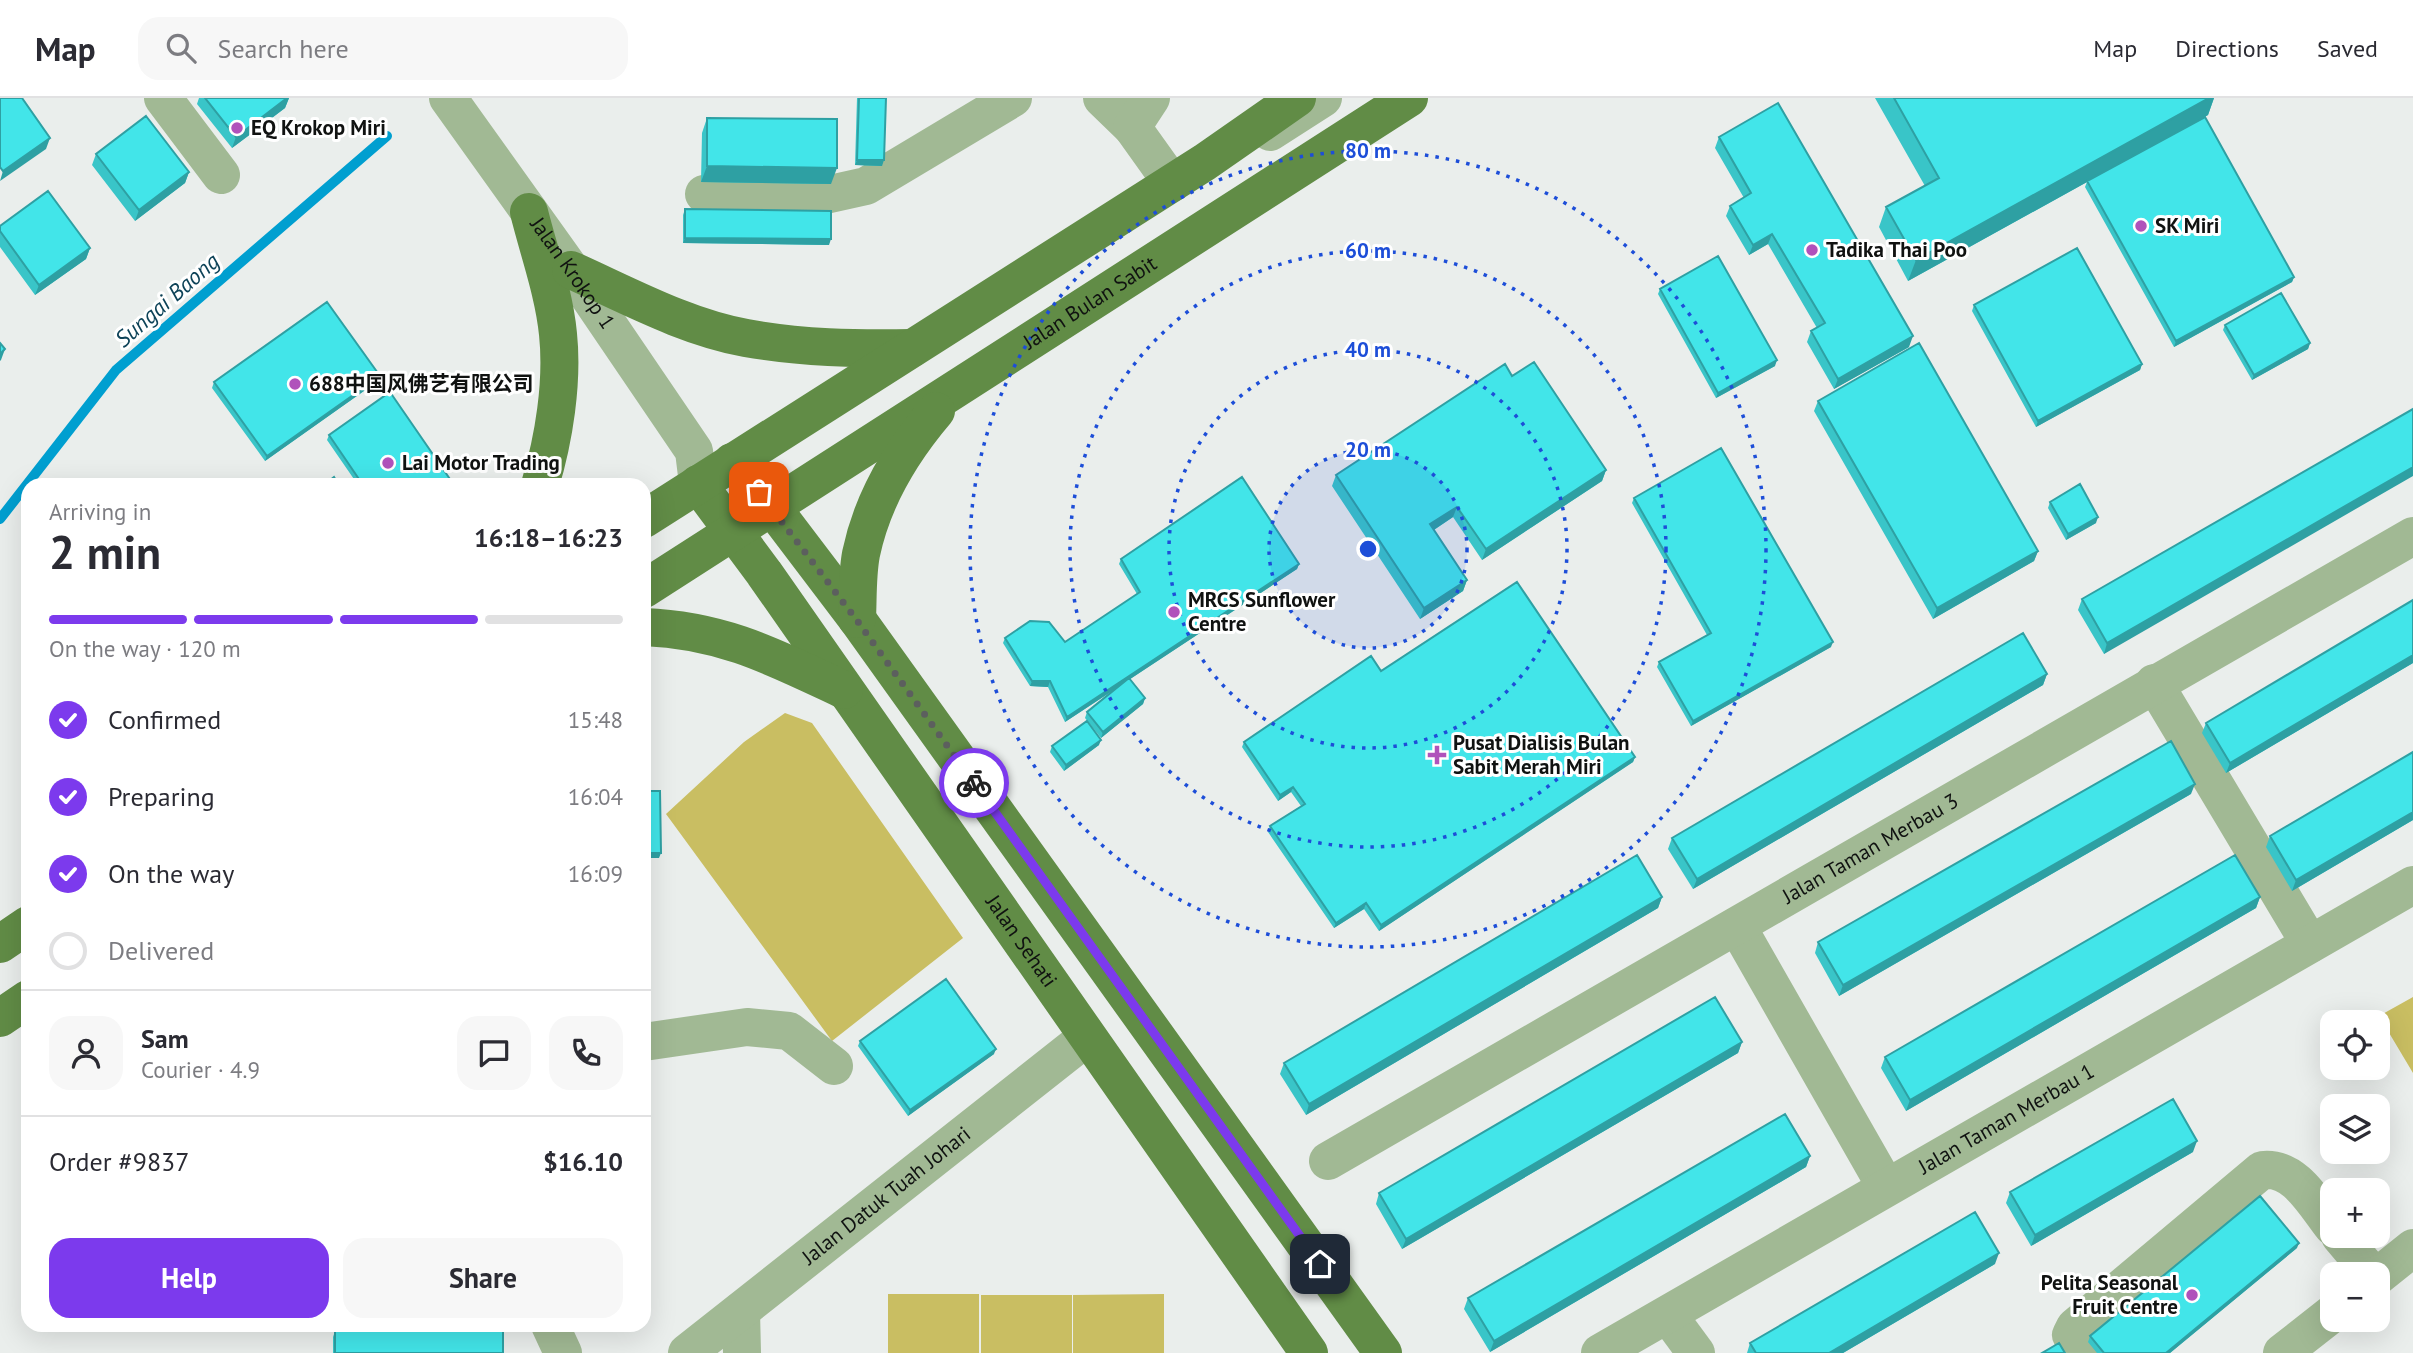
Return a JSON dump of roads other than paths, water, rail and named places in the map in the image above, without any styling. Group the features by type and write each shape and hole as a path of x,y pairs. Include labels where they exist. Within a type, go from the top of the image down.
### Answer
{"main road":[{"path":"651,512 696,468 732,462 1205,162 1297,98"},
{"name":"Jalan Bulan Sabit","path":"651,585 1409,98"},
{"path":"529,212 558,333 558,380 547,462 542,478"},
{"path":"571,270 661,311 743,338 830,350 912,348"},
{"path":"856,619 862,554 882,492 916,435 956,388"},
{"path":"732,462 772,507 856,619 1383,1353"},
{"name":"Jalan Sehati","path":"696,468 735,531 845,691 1309,1353"},
{"path":"651,627 691,630 747,644 845,691"},
{"path":"0,944 21,930"},
{"path":"0,1018 21,1004"}],"street":[{"path":"163,98 221,174"},
{"name":"Jalan Krokop 1","path":"448,98 571,270 696,468"},
{"path":"704,194 821,196 866,186 1013,98"},
{"path":"1102,98 1142,113 1172,183"},
{"path":"1205,162 1236,150 1323,98"},
{"name":"Jalan Taman Merbau 3","path":"1328,1161 2413,536"},
{"path":"2154,683 2310,944"},
{"name":"Jalan Taman Merbau 1","path":"1600,1353 2413,885"},
{"path":"1737,926 1886,1187"},
{"path":"651,1041 747,1027 789,1031 834,1066"},
{"name":"Jalan Datuk Tuah Johari","path":"687,1353 1086,1038"},
{"path":"2082,1353 2071,1335 2075,1327 2262,1170 2276,1168 2288,1172 2320,1211"},
{"path":"2350,1248 2362,1262"},
{"path":"2390,1266 2413,1248"},
{"path":"741,1311 741,1353"},
{"path":"1668,1315 1696,1353"},
{"path":"2282,1353 2320,1323"},
{"path":"553,1332 563,1353"}],"waterway":[{"name":"Sungai Baong","path":"32,478 116,370 387,136"},
{"name":"Sungai Baong","path":"0,519 21,492"}],"place":[{"name":"EQ Krokop Miri","path":"237,128"},
{"name":"SK Miri","path":"2141,226"},
{"name":"Tadika Thai Poo","path":"1812,250"},
{"name":"688中国风佛艺有限公司","path":"295,384"},
{"name":"Lai Motor Trading","path":"388,463"},
{"name":"MRCS Sunflower Centre","path":"1174,612"},
{"name":"Pusat Dialisis Bulan Sabit Merah Miri","path":"1437,755"},
{"name":"Pelita Seasonal Fruit Centre","path":"2192,1295"}]}
